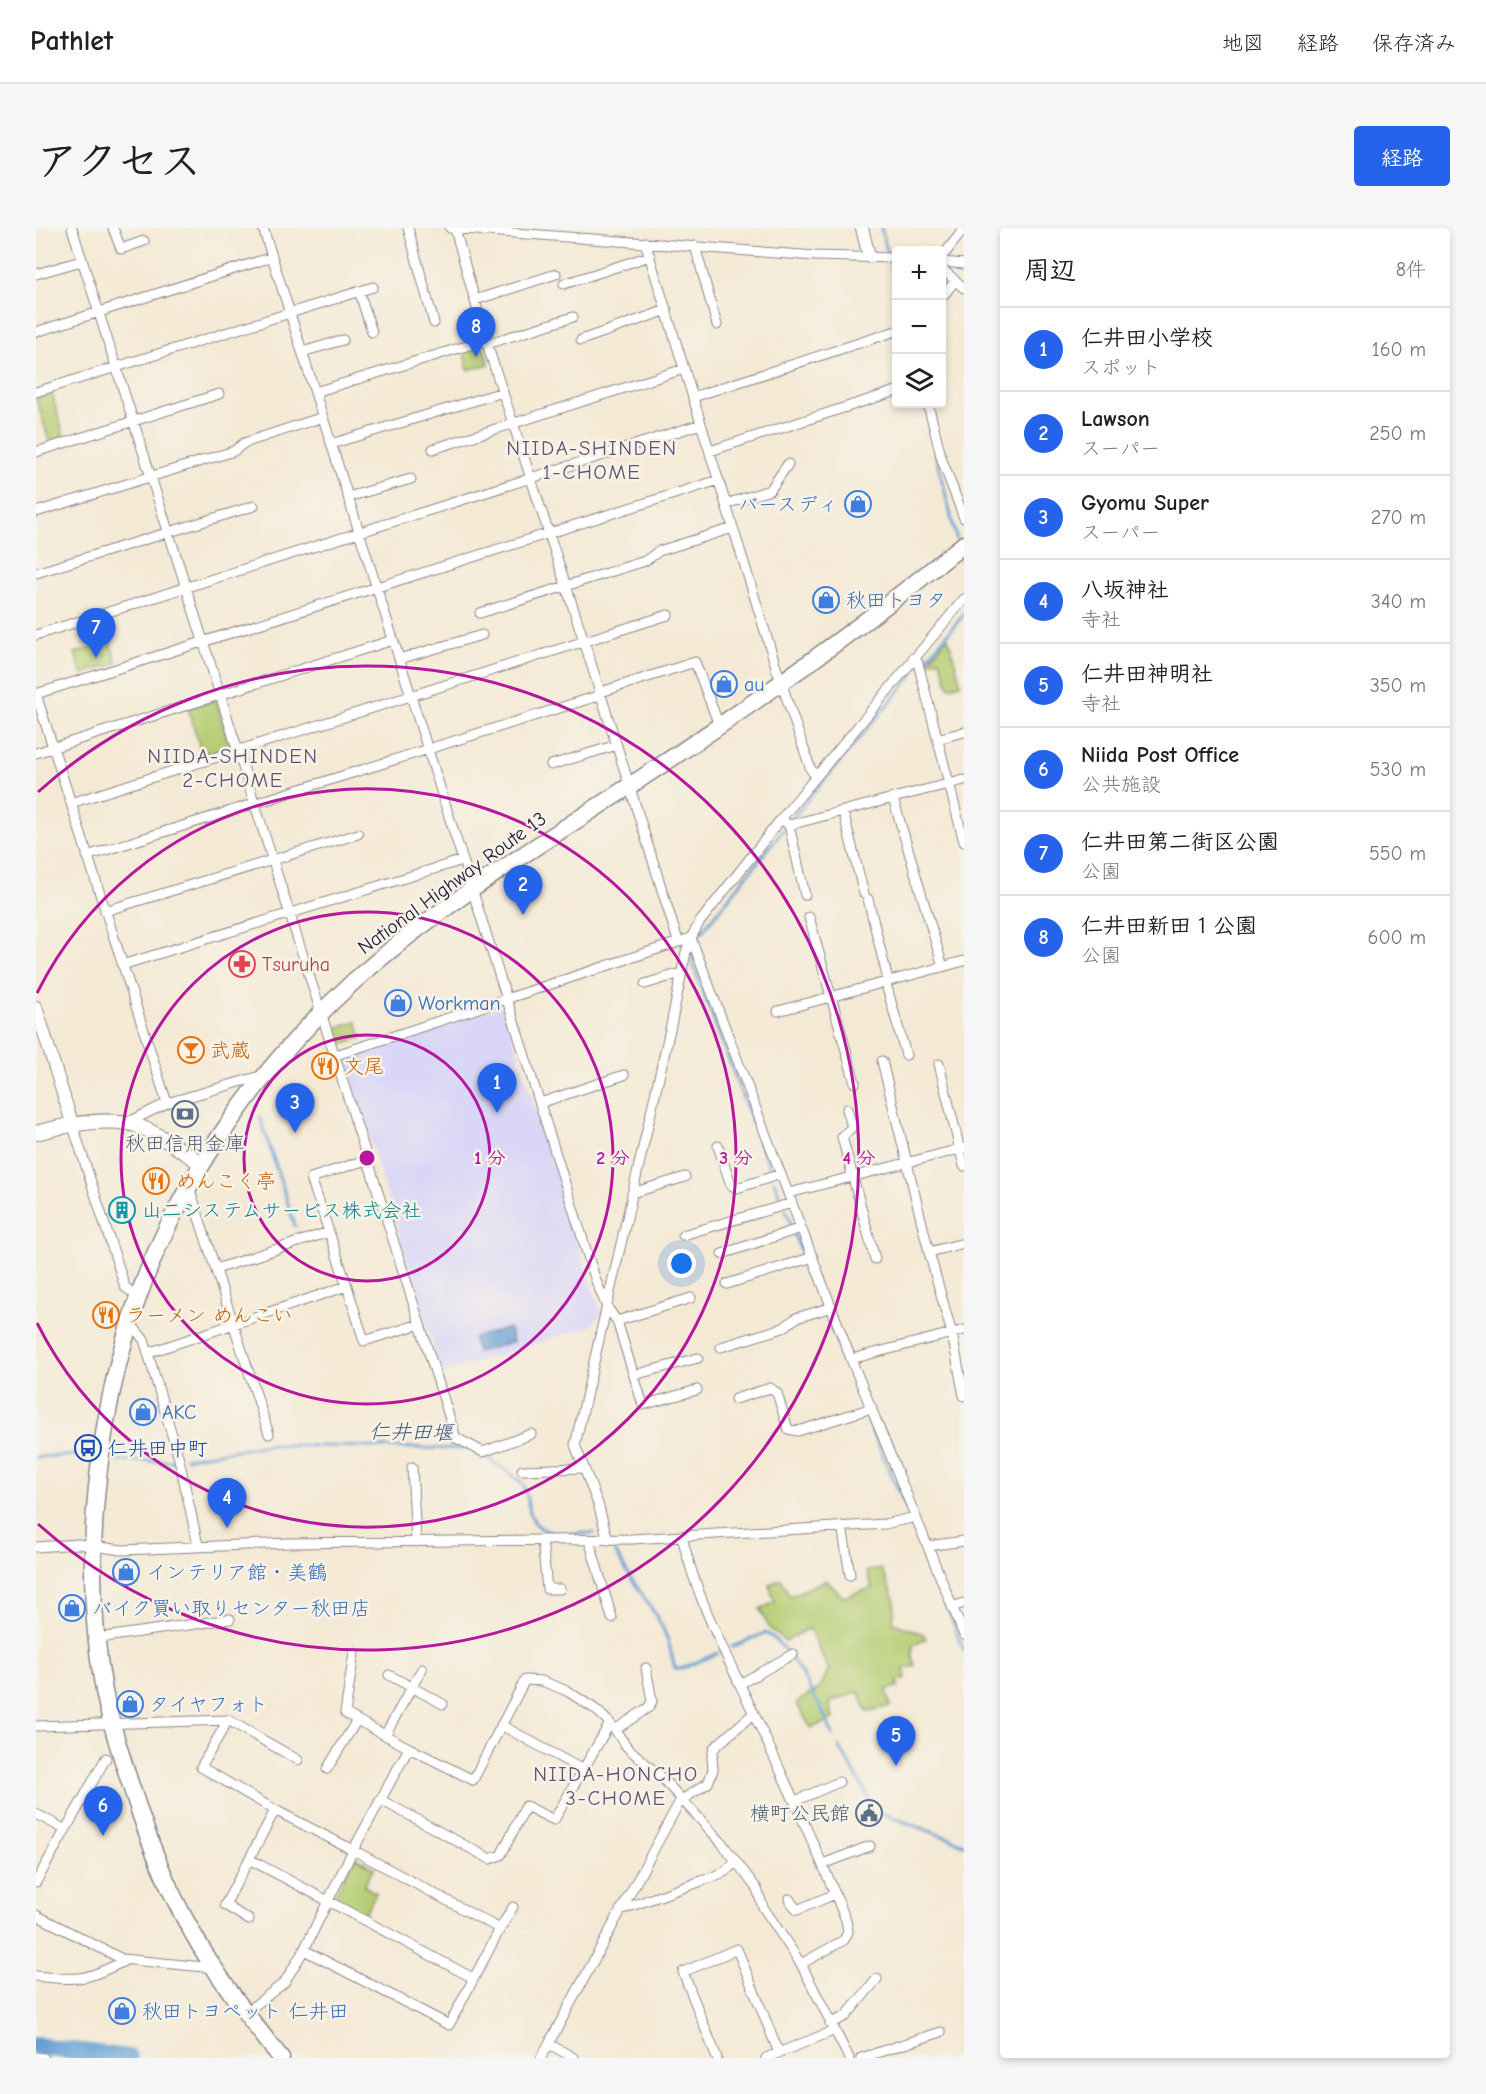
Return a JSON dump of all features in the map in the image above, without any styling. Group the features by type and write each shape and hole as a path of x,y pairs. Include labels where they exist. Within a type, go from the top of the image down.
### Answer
{"highway":[{"name":"National Highway Route 13","path":"281,2058 245,2013 214,1968 185,1920 151,1845 111,1722 98,1638 94,1546 108,1415 139,1298 172,1218 202,1164 266,1074 321,1013 380,959 472,890 630,786 781,682 901,595 960,547"}],"main road":[{"path":"36,1133 72,1123 128,1123 150,1132 202,1164"}],"street":[{"path":"72,228 456,1438 483,1452 531,1434"},
{"path":"113,228 121,249 144,241"},
{"path":"263,228 596,1281 607,1307 617,1321 643,1405 697,1390"},
{"path":"408,228 434,323"},
{"path":"450,228 542,232 588,238 815,256 892,258"},
{"path":"588,238 593,228"},
{"path":"862,228 875,257"},
{"path":"455,229 487,342 601,693 678,941"},
{"path":"946,254 964,229"},
{"path":"645,242 781,682 816,777"},
{"path":"695,246 717,325"},
{"path":"564,284 650,256"},
{"path":"36,332 272,257"},
{"path":"946,260 964,264"},
{"path":"36,274 81,261"},
{"path":"946,273 964,288"},
{"path":"475,300 556,274"},
{"path":"946,292 955,281"},
{"path":"36,392 373,286"},
{"path":"359,291 372,332"},
{"path":"581,340 667,310"},
{"path":"315,392 573,317"},
{"path":"693,397 892,334"},
{"path":"302,352 343,340"},
{"path":"434,449 684,369"},
{"path":"331,444 503,392"},
{"path":"36,452 219,394"},
{"path":"710,451 892,394"},
{"path":"929,408 942,460 964,518"},
{"path":"36,512 234,450 244,443 323,417"},
{"path":"36,635 702,424"},
{"path":"726,504 770,490 788,464"},
{"path":"348,497 411,479"},
{"path":"167,1104 36,694 719,480"},
{"path":"36,573 255,506"},
{"path":"480,613 645,561 659,551 734,528"},
{"path":"608,1540 575,1445 681,973 691,938 699,923 785,822 816,777 964,599"},
{"path":"71,804 668,615"},
{"path":"399,659 482,635"},
{"path":"36,753 393,640"},
{"path":"913,658 918,663 949,784 960,812 964,842"},
{"path":"87,856 695,662 719,725"},
{"path":"937,739 964,732"},
{"path":"551,765 617,745"},
{"path":"785,822 843,812 964,780"},
{"path":"893,798 943,967"},
{"path":"843,812 906,1055"},
{"path":"785,822 805,895"},
{"path":"105,911 358,834"},
{"path":"122,965 288,912 463,860"},
{"path":"809,917 855,1083"},
{"path":"336,1055 691,938"},
{"path":"691,938 852,1359 964,1635"},
{"path":"778,1011 964,961"},
{"path":"645,984 681,973"},
{"path":"36,1007 124,1287 139,1298"},
{"path":"882,1061 906,1163 952,1334 964,1396"},
{"path":"939,1064 962,1149 964,1166"},
{"path":"128,1123 167,1104 266,1074"},
{"path":"540,1102 624,1075"},
{"path":"847,1109 852,1127 842,1137 875,1259"},
{"path":"718,1146 731,1185 737,1188 781,1174"},
{"path":"789,1194 962,1149"},
{"path":"369,1159 311,1178 364,1341 420,1324"},
{"path":"632,1193 686,1177"},
{"path":"189,1187 268,1434"},
{"path":"683,1235 792,1203"},
{"path":"722,1254 801,1227"},
{"path":"216,1269 329,1232"},
{"path":"929,1252 964,1243"},
{"path":"727,1284 813,1257"},
{"path":"148,1353 347,1286"},
{"path":"617,1321 691,1298"},
{"path":"721,1347 783,1328 796,1318 832,1307"},
{"path":"131,1324 144,1340 148,1353 179,1459 198,1545"},
{"path":"852,1359 964,1330"},
{"path":"634,1375 698,1358"},
{"path":"735,1399 770,1389 777,1393 788,1429 798,1431 872,1408"},
{"path":"412,1467 416,1542"},
{"path":"522,1470 584,1468"},
{"path":"36,1547 78,1544 122,1550 198,1545 608,1540 885,1524 916,1517"},
{"path":"842,1526 849,1575"},
{"path":"682,1536 689,1565 740,1684 823,1864 848,1932 844,1940 801,1964"},
{"path":"542,1540 547,1589 560,1589"},
{"path":"589,1540 612,1618"},
{"path":"928,1546 964,1541"},
{"path":"952,1607 964,1603"},
{"path":"98,1638 230,1619"},
{"path":"354,1653 345,1713 472,1780 525,1680 542,1681 567,1691 595,1709 613,1726 627,1747 662,1778 680,1801 723,1843 757,1889 763,1907 801,1964 831,2027 849,2058"},
{"path":"740,1684 789,1656"},
{"path":"381,1800 490,1859 501,1855 526,1806 554,1820 583,1770 613,1726 649,1707 652,1701 646,1668"},
{"path":"385,1735 422,1669"},
{"path":"389,1675 443,1704"},
{"path":"541,2058 680,1801 708,1783 713,1770 711,1757 714,1748 754,1713"},
{"path":"228,1719 201,1767 275,1810 500,1929"},
{"path":"36,1726 228,1719 298,1760"},
{"path":"327,1769 357,1720"},
{"path":"501,1725 583,1770"},
{"path":"245,2013 284,1983 304,1950 353,1850 409,1748"},
{"path":"36,1882 105,1758"},
{"path":"795,1802 839,1782"},
{"path":"249,1920 225,1905 275,1810"},
{"path":"36,1814 64,1829"},
{"path":"823,1864 870,1846"},
{"path":"249,1858 473,1978"},
{"path":"620,1910 713,1877 736,1861"},
{"path":"789,1899 797,1910 835,1894"},
{"path":"304,1950 449,2025 513,1907"},
{"path":"36,1916 126,1960 214,1968"},
{"path":"717,2058 683,1972 737,1949 779,2053"},
{"path":"36,1976 82,1979 92,1977 126,1960"},
{"path":"766,2058 831,2027 846,2016 878,1979"},
{"path":"861,2058 941,2032"},
{"path":"549,2044 573,2058"},
{"path":"36,2057 44,2058"}],"shaded area":[{"path":"503,1006 601,1314 591,1326 442,1373 344,1056"}],"green space":[{"path":"479,345 485,350 489,364 468,370 463,350"},
{"path":"52,393 64,437 49,441 36,398"},
{"path":"948,637 961,684 949,687 940,659 926,664"},
{"path":"110,642 117,663 82,674 75,653"},
{"path":"216,700 229,746 202,754 188,708"},
{"path":"357,1022 362,1038 338,1045 333,1029"},
{"path":"881,1568 895,1601 893,1623 924,1634 926,1639 913,1645 912,1656 915,1666 904,1669 906,1678 897,1682 899,1686 886,1690 891,1706 867,1712 859,1692 830,1702 833,1719 811,1728 796,1703 818,1689 829,1670 809,1628 785,1641 769,1628 760,1609 775,1602 769,1585 781,1579 790,1596 826,1580 843,1597 872,1588 867,1571"},
{"path":"355,1857 374,1868 364,1886 376,1893 364,1915 333,1898"}],"water":[{"path":"509,1328 513,1342 477,1352 473,1338"}],"waterway":[{"path":"881,228 888,255"},
{"path":"890,261 892,270"},
{"path":"935,451 957,541"},
{"path":"960,553 964,569"},
{"path":"924,662 964,614"},
{"path":"792,819 914,673"},
{"path":"700,934 783,830"},
{"path":"691,960 771,1172"},
{"path":"260,1117 295,1226"},
{"path":"774,1181 783,1203"},
{"path":"786,1210 792,1226"},
{"path":"794,1235 802,1253"},
{"path":"805,1263 819,1297"},
{"path":"826,1316 860,1397"},
{"path":"866,1418 907,1509"},
{"name":"仁井田堰","path":"186,1458 270,1445 467,1449"},
{"name":"仁井田堰","path":"482,1454 523,1485 530,1512 540,1527 556,1533 594,1533"},
{"path":"36,1457 81,1455"},
{"path":"116,1461 174,1461"},
{"name":"仁井田堰","path":"613,1547 663,1629 675,1668 681,1669 718,1653"},
{"path":"931,1566 964,1651"},
{"name":"仁井田堰","path":"732,1647 765,1633 774,1638 804,1678 833,1735"},
{"name":"仁井田堰","path":"839,1746 870,1800 881,1813 964,1844"},
{"path":"36,2046 129,2058"}],"place":[{"name":"仁井田新田１公園","path":"476,357"},
{"name":"バースディ","path":"858,504"},
{"name":"秋田トヨタ","path":"826,600"},
{"name":"仁井田第二街区公園","path":"96,658"},
{"name":"au","path":"724,684"},
{"name":"Lawson","path":"523,915"},
{"name":"Tsuruha","path":"242,964"},
{"name":"Workman","path":"398,1003"},
{"name":"武蔵","path":"191,1050"},
{"name":"文尾","path":"325,1066"},
{"name":"仁井田小学校","path":"497,1113"},
{"name":"秋田信用金庫","path":"185,1114"},
{"name":"Gyomu Super","path":"295,1133"},
{"name":"めんこく亭","path":"156,1181"},
{"name":"山二システムサービス株式会社","path":"122,1210"},
{"name":"ラーメン めんこい","path":"106,1315"},
{"name":"AKC","path":"143,1412"},
{"name":"仁井田中町","path":"88,1448"},
{"name":"八坂神社","path":"227,1528"},
{"name":"インテリア館・美鶴","path":"126,1572"},
{"name":"バイク買い取りセンター秋田店","path":"72,1608"},
{"name":"タイヤフォト","path":"130,1704"},
{"name":"仁井田神明社","path":"896,1766"},
{"name":"横町公民館","path":"869,1813"},
{"name":"Niida Post Office","path":"103,1836"},
{"name":"秋田トヨペット 仁井田","path":"122,2011"}],"district":[{"name":"NIIDA-SHINDEN 1-CHOME","path":"592,460"},
{"name":"NIIDA-SHINDEN 2-CHOME","path":"233,768"},
{"name":"NIIDA-HONCHO 3-CHOME","path":"616,1786"}]}
